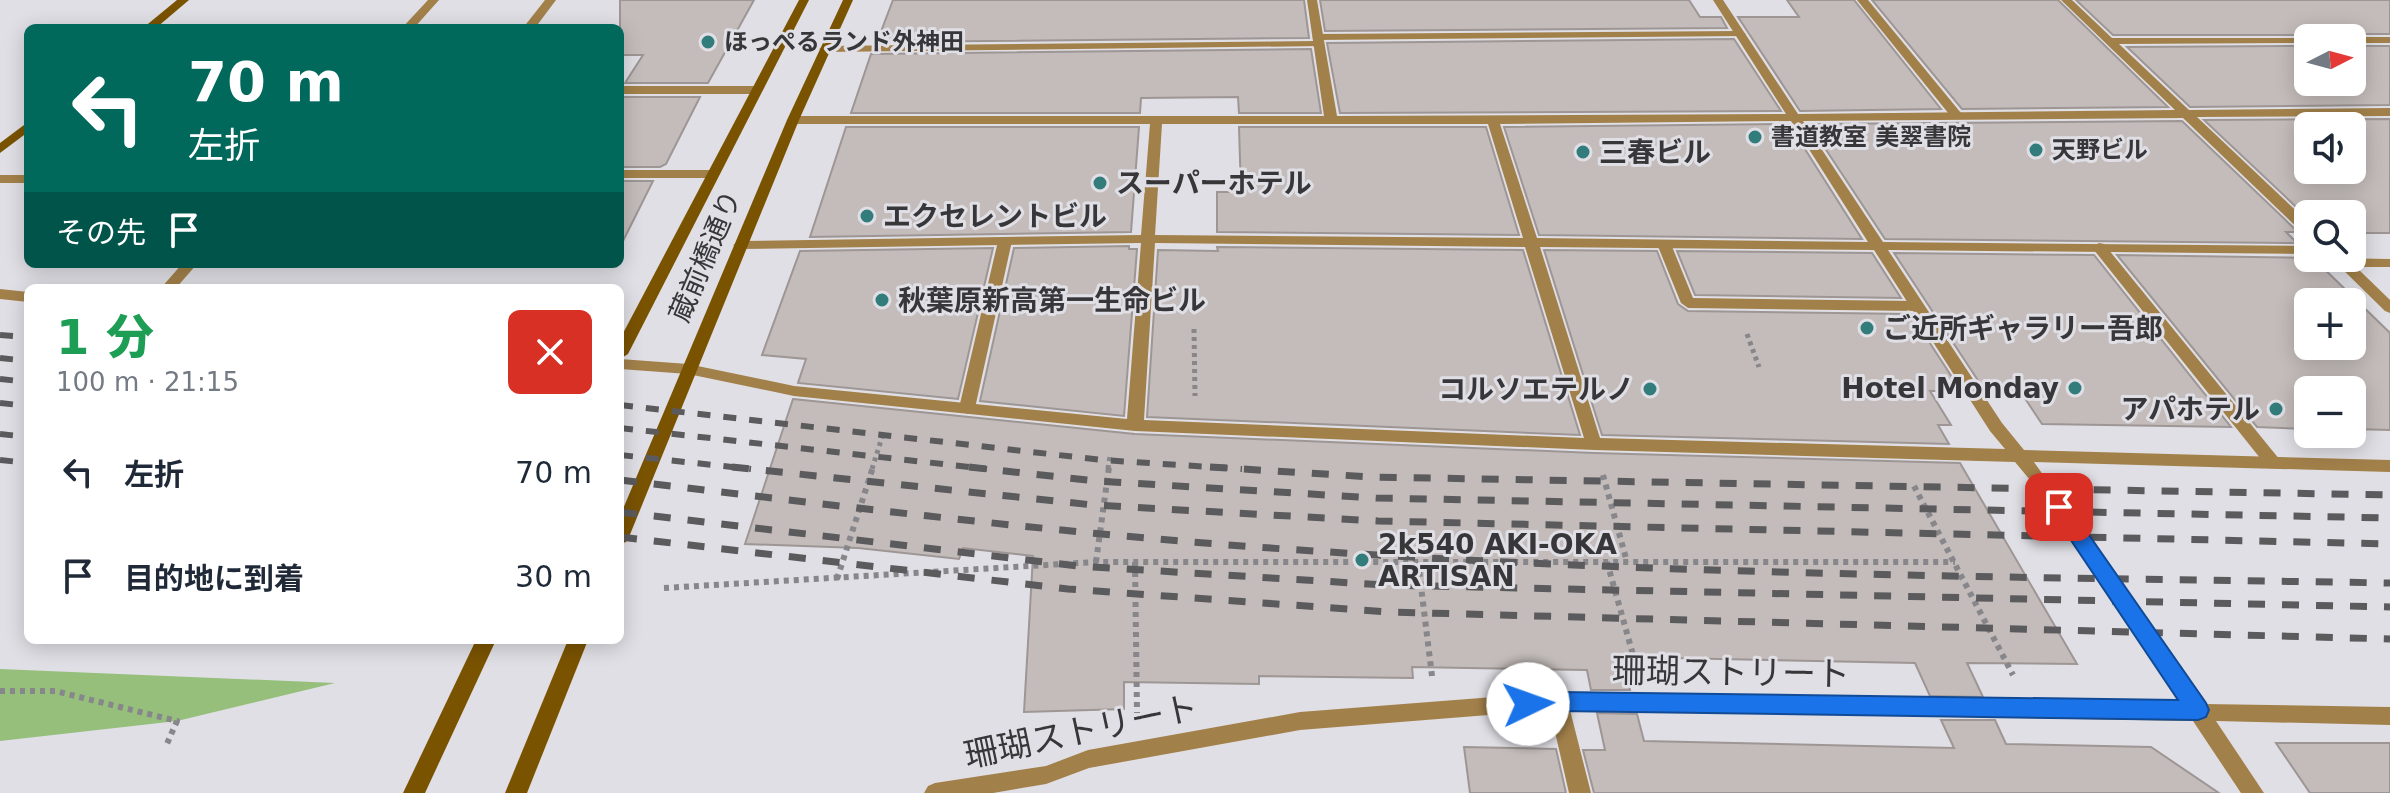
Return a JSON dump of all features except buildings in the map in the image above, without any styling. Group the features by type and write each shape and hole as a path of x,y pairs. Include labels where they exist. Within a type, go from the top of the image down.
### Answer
{"street":[{"path":"154,24 184,0"},
{"path":"412,24 434,0"},
{"path":"532,24 551,0"},
{"name":"蔵前橋通り","path":"624,346 804,0"},
{"name":"蔵前橋通り","path":"624,527 793,120 848,0"},
{"path":"1312,0 1331,120"},
{"path":"1718,0 1996,427 2023,457 2253,793"},
{"path":"1862,0 1957,116"},
{"path":"2066,0 2294,217"},
{"path":"825,49 1740,34"},
{"path":"2110,41 2294,40"},
{"path":"2366,40 2390,40"},
{"path":"624,90 757,90"},
{"path":"793,120 1493,120 2390,112"},
{"path":"1135,425 1156,120"},
{"path":"1493,120 1594,444"},
{"path":"0,149 24,129"},
{"path":"624,174 713,174"},
{"path":"0,179 24,179"},
{"path":"740,245 1148,239 2294,250"},
{"path":"967,408 1005,241"},
{"path":"1664,244 1688,303 1917,306"},
{"path":"2099,247 2274,464"},
{"path":"2366,262 2390,263"},
{"path":"172,284 186,268"},
{"path":"2352,272 2390,308"},
{"path":"0,294 24,297"},
{"path":"624,364 688,369 794,391 1135,425 1594,444 2390,466"},
{"path":"414,793 484,644"},
{"path":"516,793 576,644"},
{"path":"1558,701 1580,793"},
{"name":"珊瑚ストリート","path":"935,793 1046,775 1088,759 1300,721 1558,701 2198,710 2390,716"}],"path":[{"path":"1194,329 1195,428"},
{"path":"837,579 893,401"},
{"path":"1096,562 1115,423"},
{"path":"1594,444 1627,562"},
{"path":"1911,481 2031,708"},
{"path":"664,588 1096,562 1955,562"},
{"path":"1135,562 1138,750"},
{"path":"1418,562 1436,711"},
{"path":"1607,562 1646,702"},
{"path":"0,691 55,691 177,721 166,746"}],"green space":[{"path":"0,669 335,683 177,721 0,741"}],"railway":[{"path":"0,335 24,337"},
{"path":"0,358 24,361"},
{"path":"0,379 24,382"},
{"path":"0,403 24,406"},
{"path":"624,405 1102,460 1232,468"},
{"path":"624,428 976,468"},
{"path":"0,434 24,437"},
{"path":"624,455 751,469"},
{"path":"0,460 24,463"},
{"path":"732,467 751,469"},
{"path":"969,467 976,468"},
{"path":"1210,467 1232,468"},
{"path":"976,468 1096,481 1376,498 2390,518"},
{"path":"976,468 987,469"},
{"path":"1232,468 1372,477 2390,495"},
{"path":"1232,468 1242,469"},
{"path":"751,469 1093,505 1378,521 2390,544"},
{"path":"624,480 1119,536 1423,558 1838,574 2390,583"},
{"path":"624,512 1078,566 1385,585 2390,607"},
{"path":"624,537 1068,589 1389,612 2390,639"}],"place":[{"name":"ほっぺるランド外神田","path":"708,42"},
{"name":"書道教室 美翠書院","path":"1755,137"},
{"name":"天野ビル","path":"2036,150"},
{"name":"三春ビル","path":"1583,152"},
{"name":"スーパーホテル","path":"1100,183"},
{"name":"エクセレントビル","path":"867,216"},
{"name":"秋葉原新高第一生命ビル","path":"882,300"},
{"name":"ご近所ギャラリー吾郎","path":"1867,328"},
{"name":"Hotel Monday","path":"2075,388"},
{"name":"コルソエテルノ","path":"1650,389"},
{"name":"アパホテル","path":"2276,409"},
{"name":"2k540 AKI-OKA ARTISAN","path":"1362,560"}],"route":[{"path":"1528,704 1558,701 2198,710 2059,507"}]}
